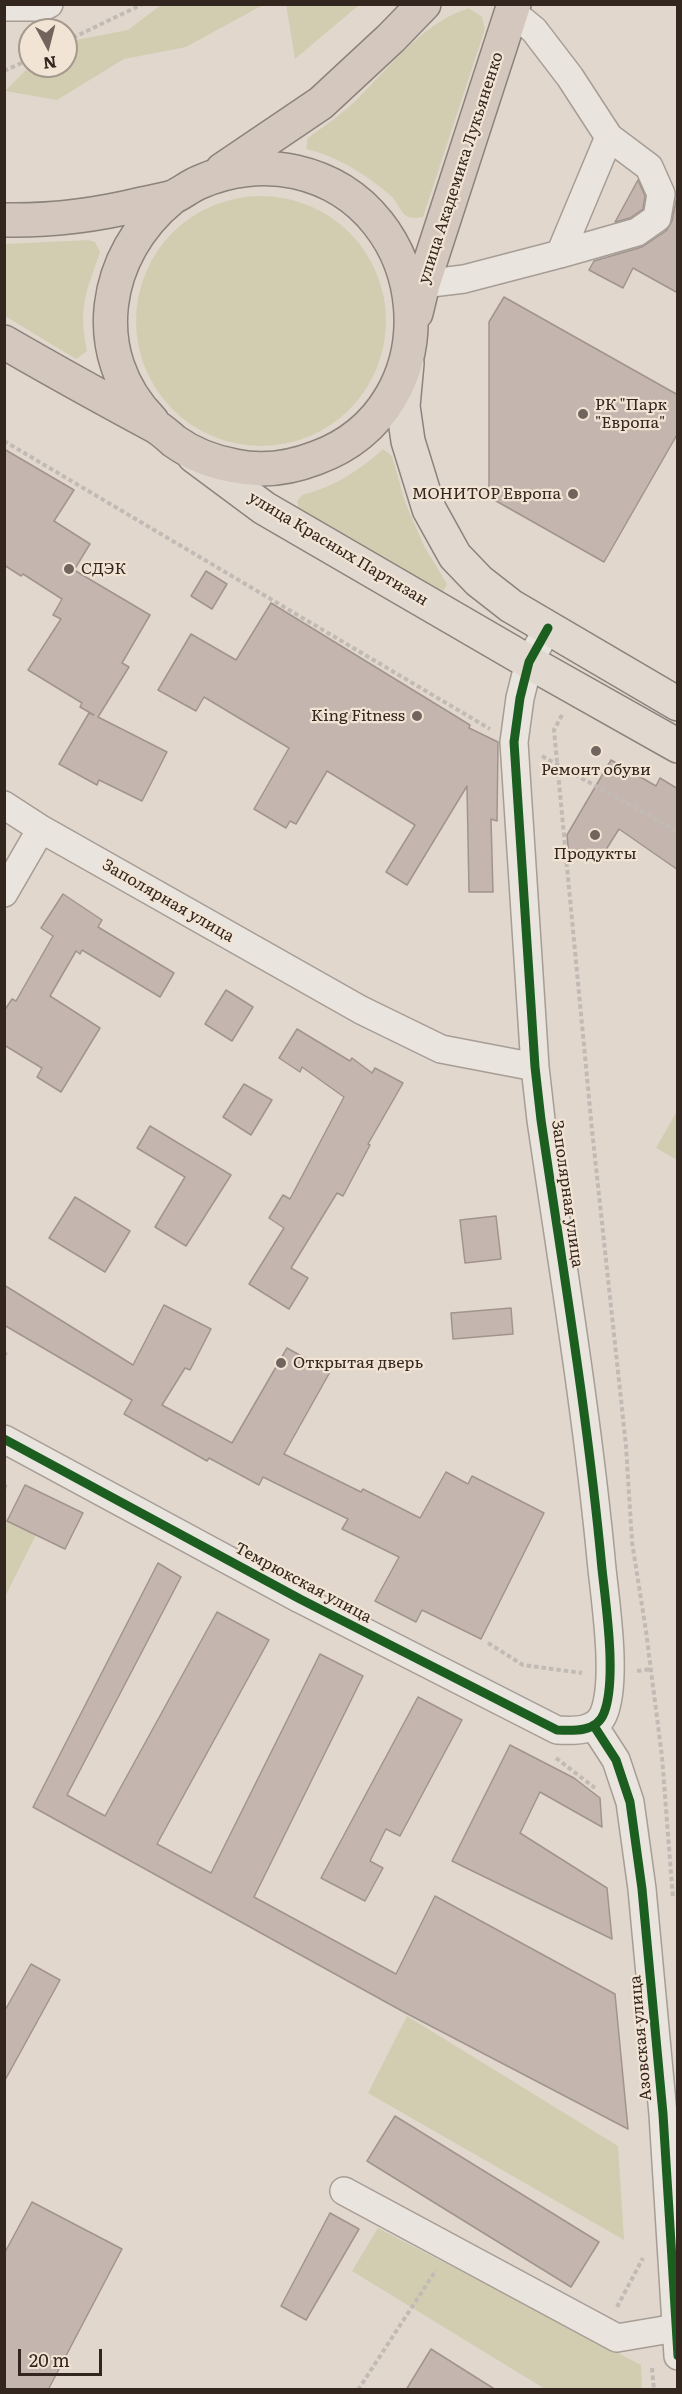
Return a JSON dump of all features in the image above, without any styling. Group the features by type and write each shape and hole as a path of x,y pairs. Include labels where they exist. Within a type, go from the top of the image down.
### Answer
{"highway":[{"path":"4,220 108,213 174,196 211,177 321,103 424,4"},
{"name":"улица Академика Лукьяненко","path":"410,342 423,284 513,8"},
{"path":"174,196 152,216 134,239 116,279 111,308 112,337 118,366 134,399 165,434 198,455 238,467 280,467 314,459 346,443 377,415 393,391 410,342 411,304 401,262 379,225 354,200 323,181 282,170 239,170 211,177"},
{"name":"улица Красных Партизан","path":"4,342 165,434"}],"main road":[{"path":"410,342 404,390 404,422 412,459 436,525 455,556 479,581 511,606 678,704"},
{"name":"улица Красных Партизан","path":"165,434 264,508 678,746"}],"street":[{"path":"4,7 43,7 49,4"},
{"path":"423,284 464,279 560,254 637,232 657,218 661,194 649,167 609,137 570,77 534,30 513,8"},
{"path":"560,254 609,137"},
{"name":"Заполярная улица","path":"548,628 529,662 520,698 514,742 535,1067 590,1451 607,1618 611,1690 604,1716 594,1726"},
{"name":"Заполярная улица","path":"4,805 41,829 361,1010 441,1049 535,1067"},
{"path":"4,893 41,829"},
{"name":"Темрюкская улица","path":"4,1439 300,1599 557,1730 576,1732 594,1726"},
{"name":"Азовская улица","path":"594,1726 616,1760 630,1802 642,1888 670,2118 678,2356"},
{"path":"344,2191 617,2338 676,2328"}],"path":[{"path":"78,35 143,4"},
{"path":"4,71 18,64"},
{"path":"4,441 460,713 557,763 678,832"},
{"path":"520,698 563,713 554,730 557,763 595,1163 626,1446 632,1542 662,1757 674,1910"},
{"path":"488,1643 524,1665 593,1675 651,1669"},
{"path":"548,1752 596,1789"},
{"path":"358,2390 449,2249"},
{"path":"643,2257 644,2268"},
{"path":"650,2333 654,2390"}],"shaded area":[{"path":"286,4 359,4 359,5 295,59"},
{"path":"161,5 263,5 186,47 124,59 57,100 5,91 18,78 78,78 78,40 128,30"},
{"path":"469,8 482,17 485,29 423,217 409,217 403,213 391,196 362,174 329,156 306,149 308,138 352,104 420,36 452,15"},
{"path":"261,196 285,198 309,205 340,224 358,242 377,273 384,297 386,321 384,345 377,369 358,400 340,418 309,437 285,444 261,446 237,444 213,437 182,418 164,400 145,369 138,345 136,321 138,297 145,273 164,242 182,224 213,205 237,198"},
{"path":"88,240 95,242 100,252 87,290 83,311 87,351 76,359 5,316 5,244"},
{"path":"383,449 392,456 405,502 424,546 447,584 442,594 299,510 297,501 302,495 325,488 346,477"},
{"path":"677,1111 677,1160 656,1148"},
{"path":"5,1520 36,1535 5,1597"},
{"path":"407,2016 618,2146 624,2240 368,2093"},
{"path":"378,2228 641,2365 642,2389 545,2389 352,2271"}],"building":[{"path":"638,180 645,196 643,209 630,218 615,222"},
{"path":"677,196 678,293 633,268 623,288 589,270 594,261 642,247 666,231 672,221"},
{"name":"РК \"Парк \"Европа\"","path":"504,297 678,395 678,433 604,562 489,497 489,322"},
{"path":"4,449 74,490 54,521 90,544 74,570 150,615 122,663 129,667 98,717 167,752 142,801 99,780 97,785 59,764 89,713 94,715 80,707 82,703 28,670 61,619 53,615 62,599 23,574 21,576 4,565"},
{"path":"206,571 227,584 212,609 191,596"},
{"path":"271,603 470,725 469,728 498,742 497,821 491,819 493,892 469,892 467,786 407,885 386,872 415,825 327,771 296,824 290,821 286,828 254,809 289,748 204,697 196,711 158,690 191,634 236,660"},
{"path":"611,760 656,786 660,778 678,789 678,870 619,829 602,856 578,859 577,855 569,856 567,835"},
{"path":"63,894 102,920 98,927 174,973 160,997 82,950 80,954 76,951 50,996 100,1028 61,1092 37,1077 42,1068 4,1045 4,1011 12,999 16,1001 53,936 41,928"},
{"path":"226,990 253,1007 232,1041 205,1024"},
{"path":"297,1029 350,1061 352,1058 372,1073 375,1068 403,1083 368,1144 370,1145 343,1196 337,1193 291,1268 308,1278 289,1309 249,1284 284,1228 269,1218 283,1195 290,1199 344,1097 302,1067 300,1072 279,1058"},
{"path":"244,1084 272,1100 251,1135 223,1117"},
{"path":"150,1126 231,1175 186,1246 155,1227 185,1177 137,1148"},
{"path":"75,1197 130,1231 105,1272 49,1238"},
{"path":"496,1216 501,1259 465,1263 460,1220"},
{"path":"4,1285 133,1365 164,1305 211,1329 190,1370 185,1368 162,1405 232,1443 287,1348 330,1372 284,1454 361,1492 363,1489 420,1518 446,1472 468,1484 472,1476 544,1513 481,1639 422,1610 416,1622 375,1601 399,1557 342,1529 348,1519 263,1477 259,1485 209,1458 207,1461 124,1414 132,1400 4,1325"},
{"path":"511,1308 513,1334 453,1339 451,1313"},
{"path":"25,1485 83,1513 65,1549 7,1521"},
{"path":"158,1563 181,1577 67,1795 105,1816 217,1612 269,1640 157,1844 211,1873 320,1654 363,1676 254,1897 396,1974 435,1896 615,1994 628,2129 402,2011 33,1807"},
{"path":"418,1697 462,1720 400,1836 386,1829 370,1861 383,1868 365,1901 321,1878"},
{"path":"510,1745 574,1778 600,1798 602,1827 540,1792 520,1833 607,1888 612,1939 452,1861"},
{"path":"31,1964 60,1980 4,2082 4,2012"},
{"path":"395,2116 599,2242 571,2287 367,2161"},
{"path":"32,2202 122,2249 48,2390 4,2390 4,2254"},
{"path":"330,2213 359,2229 306,2320 281,2306"},
{"path":"431,2349 496,2390 406,2390"}],"cycle path":[{"path":"4,1439 300,1599 557,1730 584,1729 591,1727 601,1719 608,1699 610,1682 608,1622 582,1400 535,1067 514,742 520,698 529,662 548,628"},
{"path":"594,1726 616,1760 630,1802 642,1889 663,2114 678,2356"}],"place":[{"name":"РК \"Парк \"Европа\"","path":"583,414"},
{"name":"МОНИТОР Европа","path":"573,494"},
{"name":"СДЭК","path":"69,569"},
{"name":"King Fitness","path":"417,716"},
{"name":"Ремонт обуви","path":"596,751"},
{"name":"Продукты","path":"595,835"},
{"name":"Открытая дверь","path":"281,1363"}]}
